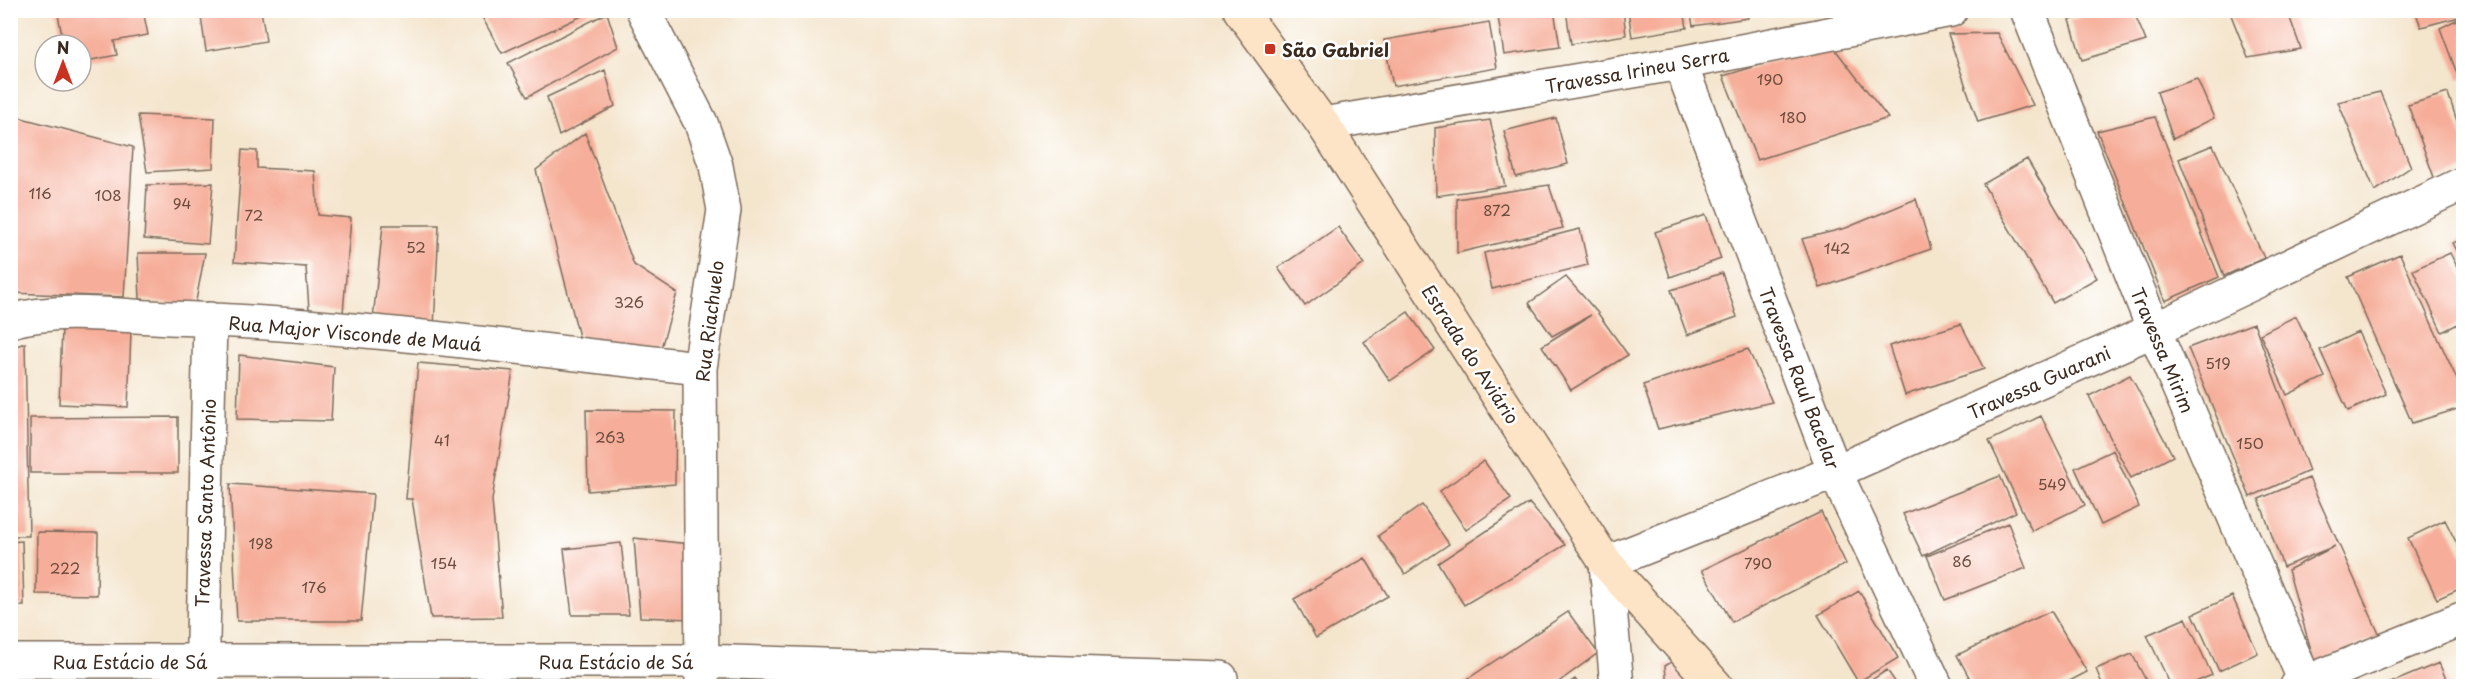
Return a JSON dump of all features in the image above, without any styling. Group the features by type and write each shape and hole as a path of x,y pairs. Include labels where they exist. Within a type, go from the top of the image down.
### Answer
{"street":[{"name":"Rua Riachuelo","path":"643,10 701,123 716,166 724,210 700,368 702,674"},
{"name":"Estrada do Aviário","path":"1240,10 1323,124 1606,563 1716,687"},
{"name":"Travessa Irineu Serra","path":"1323,124 1680,63 1951,10"},
{"name":"Travessa Mirim","path":"2027,10 2154,330 2303,685"},
{"name":"Travessa Raul Bacelar","path":"1680,63 1835,472 1936,687"},
{"name":"Travessa Guarani","path":"1606,563 1835,472 2154,330 2463,183"},
{"name":"Rua Major Visconde de Mauá","path":"10,321 29,316 62,314 210,319 700,368"},
{"name":"Travessa Santo Antônio","path":"201,674 210,319"},
{"path":"1606,563 1617,687"},
{"path":"2303,685 2463,618"},
{"name":"Rua Estácio de Sá","path":"10,661 201,674 702,674 1221,678"}],"building":[{"path":"57,10 143,10 148,35 114,41 117,55 93,60 93,33 62,33"},
{"path":"200,10 261,10 266,41 206,51"},
{"path":"496,10 595,10 502,53 482,17"},
{"path":"1497,10 1554,10 1560,47 1504,55"},
{"path":"1566,10 1623,10 1626,35 1571,44"},
{"path":"1628,10 1684,10 1687,28 1632,37"},
{"path":"1690,10 1747,10 1748,18 1693,26"},
{"path":"1751,10 1774,10 1774,12 1751,15"},
{"path":"2109,10 2133,10 2146,41 2082,60 2070,20"},
{"path":"2229,10 2287,10 2301,49 2248,58"},
{"path":"2415,10 2462,10 2463,16 2421,27"},
{"path":"607,13 618,47 527,97 508,63"},
{"path":"2464,16 2464,78 2459,79 2440,28"},
{"path":"1489,22 1497,68 1393,86 1384,40"},
{"path":"1997,33 2033,105 1978,122 1948,34"},
{"path":"1831,44 1888,118 1757,160 1723,76"},
{"path":"605,70 615,106 559,136 547,97"},
{"path":"2197,79 2214,118 2173,139 2157,92"},
{"path":"2380,92 2411,167 2375,191 2338,102"},
{"path":"2448,93 2464,143 2464,170 2435,180 2408,105"},
{"path":"10,115 133,147 124,297 10,293"},
{"path":"138,115 215,118 213,168 147,172"},
{"path":"2155,117 2219,277 2165,301 2097,131"},
{"path":"1556,118 1568,164 1516,177 1504,131"},
{"path":"1490,120 1505,186 1436,196 1435,128"},
{"path":"585,133 634,265 677,293 661,348 581,344 536,170"},
{"path":"2213,145 2264,258 2224,276 2179,159"},
{"path":"242,150 257,151 257,168 315,171 318,215 351,218 343,313 309,309 306,267 234,262"},
{"path":"2027,159 2097,278 2053,303 1983,184"},
{"path":"213,183 208,244 144,239 147,185"},
{"path":"1549,185 1563,228 1457,253 1457,199"},
{"path":"1916,199 1931,249 1820,288 1802,239 1846,228"},
{"path":"1706,215 1721,259 1670,277 1655,232"},
{"path":"383,225 439,225 434,328 373,319"},
{"path":"1338,227 1364,264 1305,306 1278,268"},
{"path":"1580,229 1588,265 1492,289 1484,253"},
{"path":"2464,238 2464,264 2453,243"},
{"path":"138,253 205,253 195,306 140,299"},
{"path":"2450,253 2464,280 2464,321 2442,332 2413,270"},
{"path":"2400,254 2464,395 2464,407 2412,423 2348,277"},
{"path":"1722,273 1737,317 1687,335 1671,290"},
{"path":"1566,277 1597,312 1628,355 1571,390 1542,346 1591,315 1552,336 1529,303"},
{"path":"1408,312 1435,350 1390,381 1364,342"},
{"path":"2296,316 2325,377 2287,395 2260,334"},
{"path":"2254,323 2309,471 2250,497 2188,348"},
{"path":"1961,324 1984,369 1905,395 1889,346"},
{"path":"62,329 131,332 128,407 59,404"},
{"path":"2358,332 2386,394 2348,411 2320,350"},
{"path":"25,343 29,536 10,536 10,348"},
{"path":"1748,349 1772,402 1658,429 1643,385"},
{"path":"239,355 334,367 331,421 237,419"},
{"path":"418,363 513,371 492,500 502,617 431,618 412,499 406,499"},
{"path":"2130,375 2173,456 2131,478 2089,396"},
{"path":"586,410 676,411 675,484 588,491"},
{"path":"2041,416 2085,505 2032,531 1989,441"},
{"path":"178,417 178,473 30,473 30,418"},
{"path":"2113,450 2139,507 2101,525 2075,468"},
{"path":"1484,461 1511,499 1466,530 1440,491"},
{"path":"2000,476 2016,512 1923,556 1903,514"},
{"path":"2309,478 2380,636 2315,664 2288,570 2335,546 2283,567 2259,499"},
{"path":"230,484 373,494 361,621 237,621"},
{"path":"1529,503 1565,545 1464,605 1438,563"},
{"path":"1422,505 1449,544 1405,574 1378,536"},
{"path":"1821,512 1846,564 1732,622 1702,570"},
{"path":"2445,520 2464,558 2464,587 2437,599 2408,538"},
{"path":"2008,523 2026,568 1945,600 1927,556"},
{"path":"37,532 98,533 97,595 36,594"},
{"path":"634,538 689,544 691,619 640,617"},
{"path":"22,541 24,606 10,606 10,542"},
{"path":"621,543 629,615 572,615 564,549"},
{"path":"1365,558 1388,596 1316,638 1294,599"},
{"path":"1859,591 1898,658 1858,682 1818,615"},
{"path":"2232,596 2258,653 2219,671 2193,614"},
{"path":"2051,611 2087,672 2060,686 1974,686 1957,655"},
{"path":"1568,612 1598,653 1553,686 1457,686"},
{"path":"2186,618 2212,675 2186,686 2171,686 2147,635"},
{"path":"1686,653 1708,686 1667,686 1665,666"},
{"path":"2132,654 2149,686 2103,686 2096,669"},
{"path":"2439,663 2449,686 2383,686"},
{"path":"1887,670 1898,686 1862,686"},
{"path":"461,678 462,686 402,686 402,679"},
{"path":"1575,679 1580,686 1564,686"},
{"path":"732,680 869,682 869,686 732,686"}],"place":[{"name":"São Gabriel","path":"1270,49"}]}
